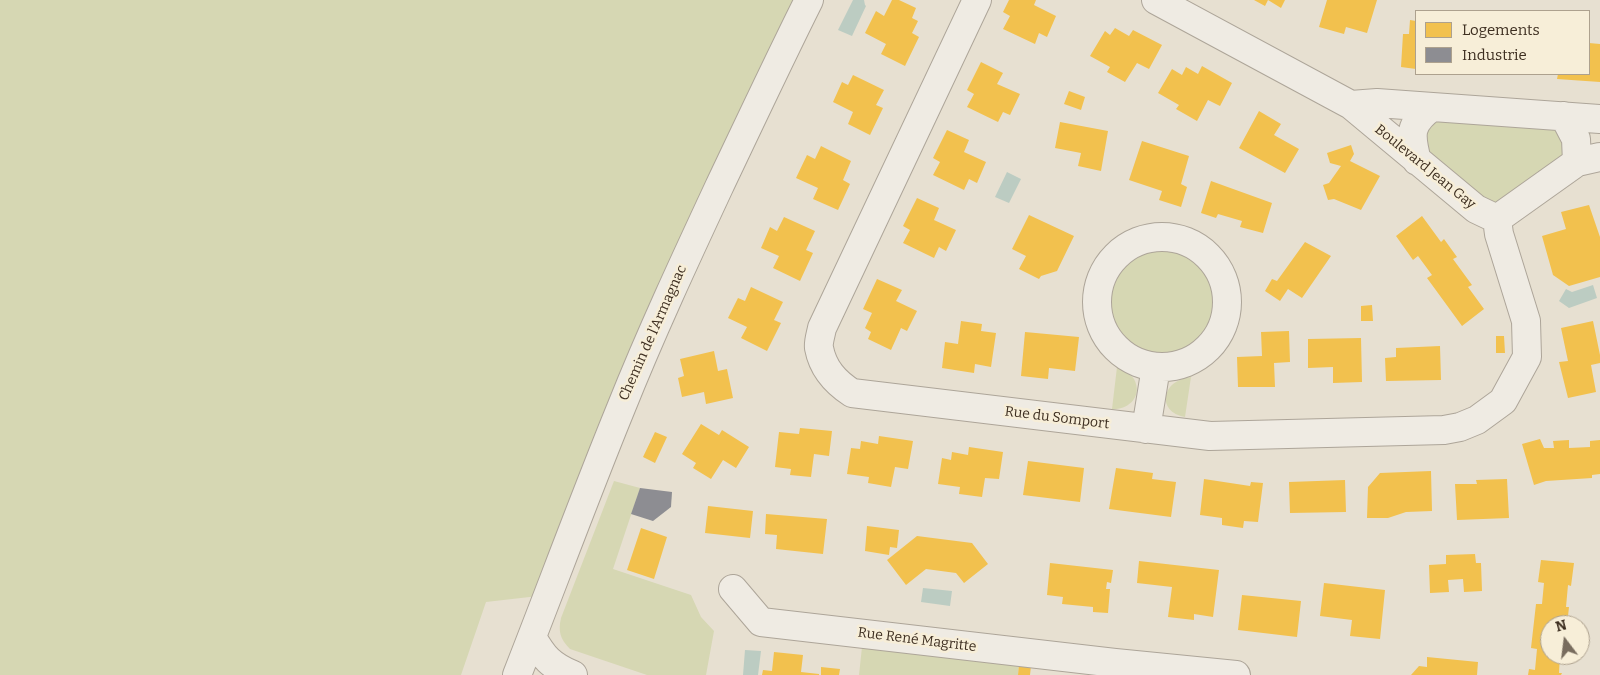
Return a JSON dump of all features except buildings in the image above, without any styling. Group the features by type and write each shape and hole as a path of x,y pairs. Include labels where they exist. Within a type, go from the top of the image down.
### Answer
{"street":[{"name":"Chemin de l'Armagnac","path":"517,675 621,407 658,320 809,0"},
{"name":"Rue du Somport","path":"977,0 822,328 819,347 825,366 837,383 852,392 1210,436 1424,430 1460,427 1477,420 1503,401 1527,357 1526,321 1499,234 1496,218"},
{"name":"Boulevard Jean Gay","path":"1156,0 1351,105 1476,209 1496,218"},
{"name":"Boulevard Jean Gay","path":"1351,105 1377,103 1600,119"},
{"path":"1389,138 1388,130 1394,112 1419,106 1421,115 1416,121 1413,130 1417,161"},
{"path":"1496,218 1589,160 1564,116"},
{"path":"1169,236 1191,243 1210,256 1223,275 1228,297 1226,320 1216,340 1200,356 1179,365 1156,367 1134,361 1115,348 1102,329 1097,307 1099,284 1109,263 1126,247 1146,238 1169,236"},
{"path":"1146,429 1156,367"},
{"name":"Rue René Magritte","path":"733,589 761,622 1113,669 1236,675"},
{"path":"532,637 531,665 535,675"},
{"path":"532,637 541,654 557,668 572,675"}],"green space":[{"path":"0,0 809,0 547,595 486,602 461,675 0,675"},
{"path":"1440,118 1551,125 1560,131 1567,151 1561,163 1498,204 1487,204 1427,155 1423,132"},
{"path":"1163,247 1184,251 1202,263 1214,281 1218,302 1214,323 1202,341 1184,353 1163,357 1142,353 1124,341 1112,323 1108,302 1112,281 1124,263 1142,251"},
{"path":"1117,367 1133,377 1137,391 1133,401 1129,404 1118,409 1112,409"},
{"path":"1191,377 1185,417 1169,409 1166,403 1166,396 1173,384 1181,379"},
{"path":"614,481 640,488 613,569 691,595 701,617 714,631 706,675 647,675 570,649 562,638 560,631 561,618"},
{"path":"862,647 1019,664 1018,675 859,675"}],"shaded area":[{"path":"853,0 864,0 866,6 852,36 838,30"},
{"path":"1007,172 1021,179 1009,203 995,197"},
{"path":"1593,285 1597,298 1569,308 1559,301 1566,289 1572,292"},
{"path":"923,588 952,591 950,606 921,602"},
{"path":"745,650 761,651 758,675 743,675"}]}
